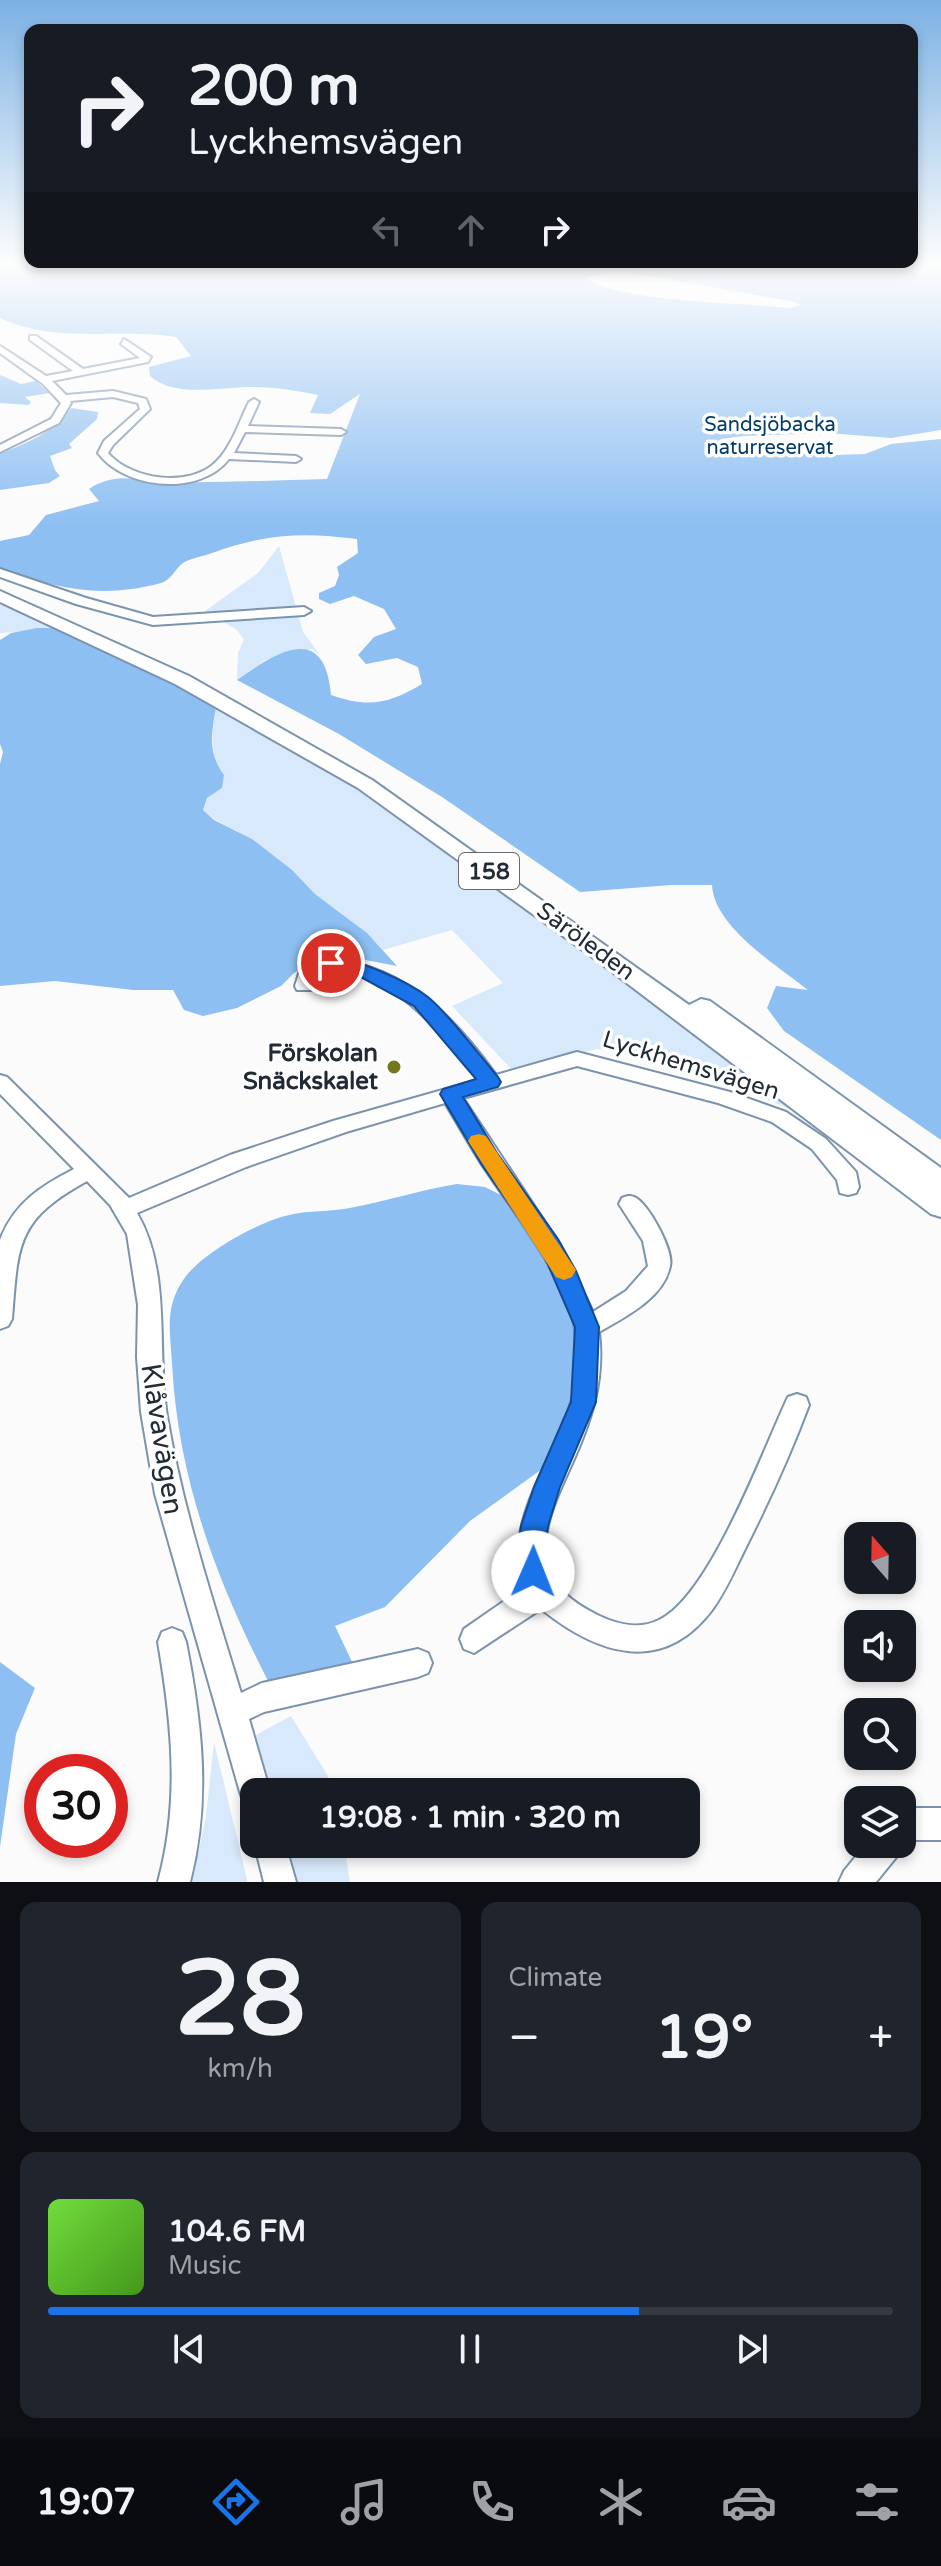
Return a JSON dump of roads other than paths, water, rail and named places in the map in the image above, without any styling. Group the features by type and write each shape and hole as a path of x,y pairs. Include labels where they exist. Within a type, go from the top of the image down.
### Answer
{"main road":[{"name":"Säröleden","path":"0,586 71,615 197,676 289,724 410,799 526,878 941,1183"},
{"name":"Säröleden","path":"0,596 182,680 365,784 608,957 941,1206"}],"street":[{"path":"3,351 65,398 113,394 142,401 145,409 103,453 108,462 124,473 157,480 193,477 211,471 226,456 254,402"},
{"path":"51,351 81,372"},
{"path":"43,380 148,359 136,351"},
{"path":"0,449 55,421 63,412 65,398"},
{"path":"241,429 341,432"},
{"path":"226,456 296,459"},
{"path":"0,573 103,608 153,621 304,611"},
{"path":"304,986 308,971 331,963 347,964 395,987 421,1002 490,1082"},
{"name":"Lyckhemsvägen","path":"125,1209 238,1161 340,1126 577,1059 723,1097 779,1117 800,1130 832,1158 848,1178 848,1187"},
{"name":"Klåvavägen","path":"0,1082 90,1170 125,1209 138,1234 145,1266 154,1412 168,1494 251,1778"},
{"path":"450,1094 490,1159 550,1245 565,1271 587,1327 584,1402 547,1487 533,1538 533,1572 541,1592 567,1614 612,1635 641,1639 671,1631 698,1607 708,1592 769,1475 797,1405"},
{"path":"0,1319 9,1250 19,1222 33,1206 90,1170"},
{"path":"587,1327 639,1293 656,1276 660,1267 658,1249 630,1204"},
{"path":"474,1639 541,1592"},
{"path":"172,1642 183,1702 190,1795 174,1882"},
{"path":"231,1712 262,1698 418,1663"},
{"path":"916,1824 941,1824"},
{"path":"273,1858 280,1882"},
{"path":"855,1882 875,1858"}],"place":[{"name":"Förskolan Snäckskalet","path":"394,1067"}],"park label":[{"name":"Sandsjöbacka naturreservat","path":"770,436"}]}
